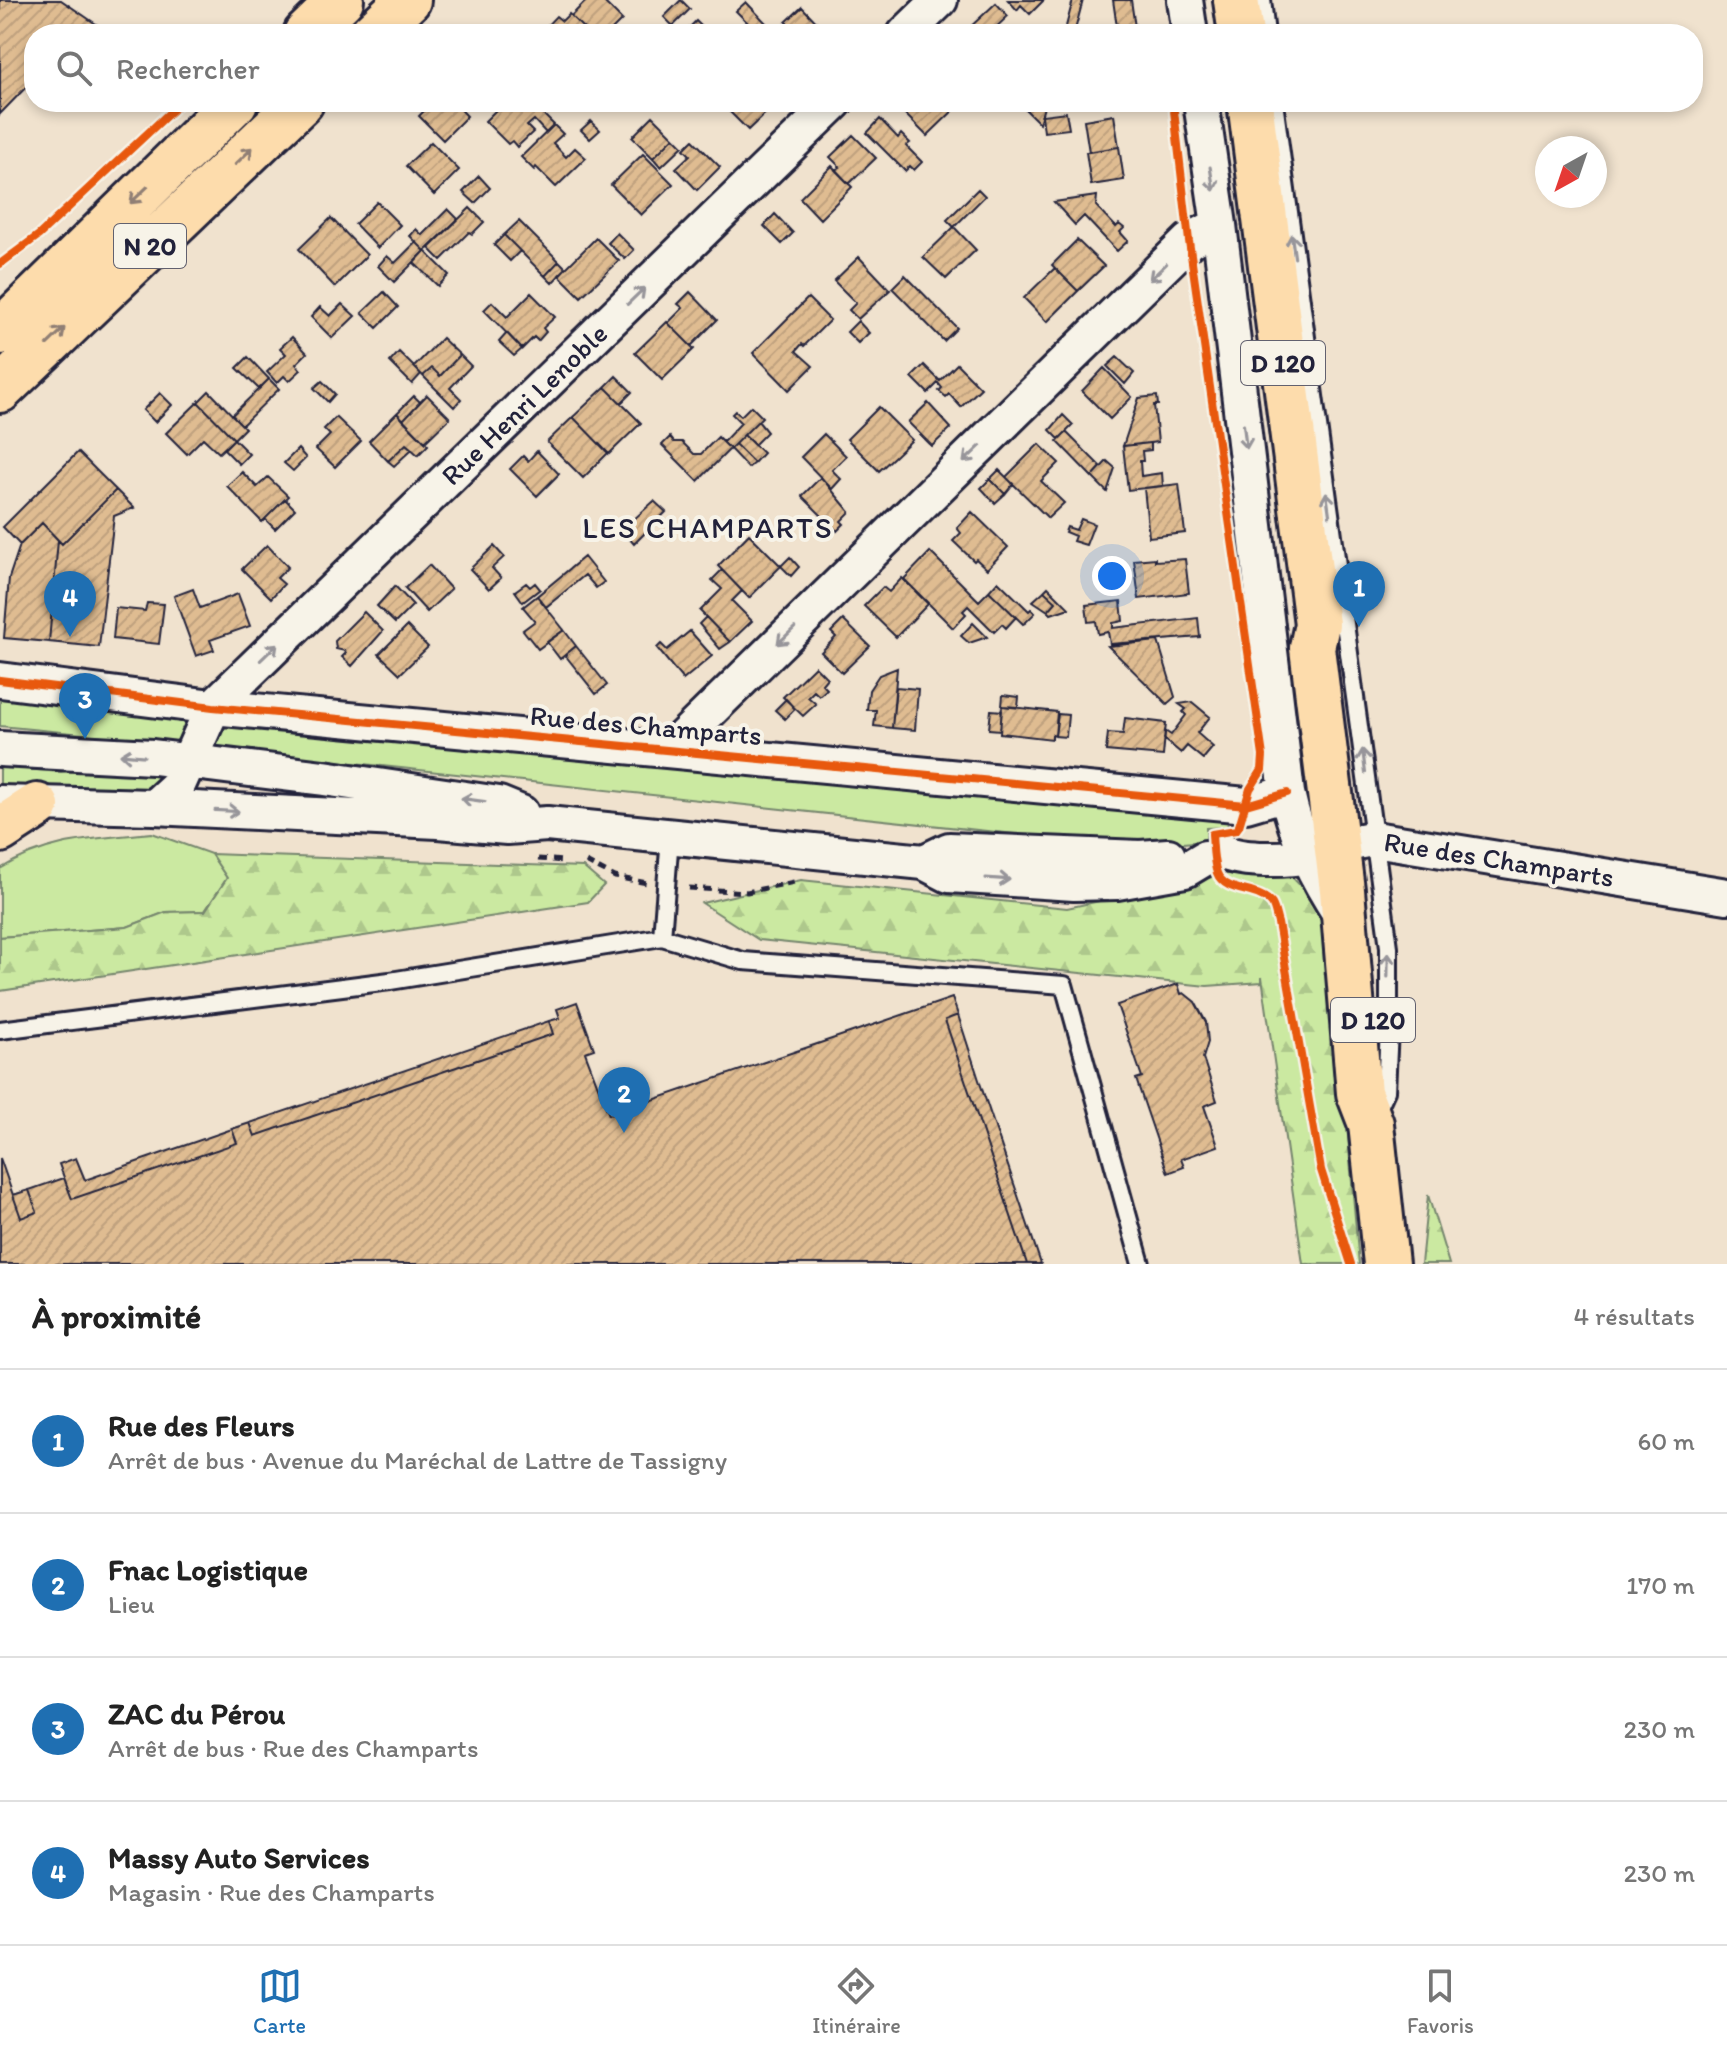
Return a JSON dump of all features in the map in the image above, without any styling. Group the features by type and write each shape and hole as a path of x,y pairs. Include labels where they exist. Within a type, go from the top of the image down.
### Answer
{"main road":[{"path":"316,24 341,0"},
{"path":"383,24 408,0"},
{"path":"1236,0 1240,24"},
{"name":"N 20","path":"0,332 225,112"},
{"name":"N 20","path":"0,390 291,112"},
{"name":"D 120","path":"1251,112 1317,624 1329,646 1343,846 1378,1090 1371,1124 1386,1264"},
{"path":"0,306 55,276"},
{"path":"1317,624 1312,648 1327,772 1343,846 1344,921 1359,1093 1371,1124"},
{"path":"0,830 19,804"}],"street":[{"path":"915,24 940,0"},
{"path":"1185,0 1189,24"},
{"name":"Rue Henri Lenoble","path":"213,707 825,112"},
{"path":"1202,112 1290,805 1343,846"},
{"path":"671,749 1189,241 1219,225"},
{"name":"Rue des Champarts","path":"0,680 213,707 1246,805 1290,805"},
{"path":"154,807 178,785 213,707"},
{"name":"Rue des Champarts","path":"0,749 124,754 324,778 499,804 547,824"},
{"name":"Rue des Champarts","path":"19,804 154,807 507,827 547,824 924,862 949,875 1074,883 1117,882 1185,870 1256,838 1290,805 1317,793 1327,772"},
{"name":"Rue des Champarts","path":"1216,856 1238,858 1343,846 1727,896"}],"lane":[{"path":"1262,0 1265,24"},
{"path":"1275,112 1343,846"},
{"path":"662,937 670,837"},
{"path":"0,1030 390,981 662,937 743,961 1064,985 1141,1264"}],"path":[{"path":"528,858 590,862 615,877 665,886 747,892 801,880"}],"green space":[{"path":"0,691 182,715 189,727 176,743 0,726"},
{"path":"235,721 1225,820 1228,823 1227,827 1206,828 1206,841 1135,847 215,748 223,729"},
{"path":"110,763 168,776 148,790 114,797 75,796 0,786 0,767 61,772"},
{"path":"152,833 211,854 227,878 205,911 166,912 127,927 0,937 0,869 55,846"},
{"path":"211,854 583,867 604,885 588,902 0,991 0,937 127,927 166,912 205,911 227,878"},
{"path":"1250,869 1291,876 1317,903 1332,950 1359,1264 1303,1264 1262,977 1262,982 1207,986 759,940 702,903 801,880 1067,908"},
{"path":"1428,1195 1449,1264 1421,1264"}],"building":[{"path":"0,0 61,0 96,24 24,24 24,89 0,114"},
{"path":"587,0 602,0 622,20 618,24 579,24 571,16"},
{"path":"681,0 690,9 675,24 664,17"},
{"path":"1008,0 1044,0 1030,14 1021,5 1017,10"},
{"path":"1073,0 1083,0 1077,24 1067,24"},
{"path":"1113,0 1131,0 1135,24 1117,24"},
{"path":"746,2 766,23 749,24 736,11"},
{"path":"996,3 1008,16 1000,24 973,24"},
{"path":"802,7 818,24 788,24 786,22"},
{"path":"569,14 579,24 548,24 556,16 562,21"},
{"path":"423,112 463,112 467,116 443,140 419,116"},
{"path":"494,112 541,112 554,125 546,133 534,120 527,126 533,132 517,147 512,141 508,144 485,121"},
{"path":"730,112 767,112 748,130"},
{"path":"903,112 952,112 927,136"},
{"path":"1028,112 1042,112 1039,123"},
{"path":"1066,112 1069,129 1044,132 1042,115"},
{"path":"1114,115 1119,147 1089,152 1084,120"},
{"path":"653,116 674,137 653,158 632,137"},
{"path":"880,119 898,138 901,134 910,143 906,146 922,162 914,170 910,166 905,171 867,133"},
{"path":"591,121 600,130 590,139 581,130"},
{"path":"554,125 563,134 553,143 566,157 575,148 586,158 556,187 521,157"},
{"path":"853,135 876,158 849,184 835,170 840,167 830,157"},
{"path":"674,137 683,146 661,167 653,158"},
{"path":"693,140 720,167 697,190 676,168 690,155 684,149"},
{"path":"431,142 459,170 434,195 406,166"},
{"path":"1119,147 1124,180 1091,185 1086,152"},
{"path":"643,154 673,184 641,215 611,185"},
{"path":"832,166 852,187 820,219 800,198"},
{"path":"479,176 490,188 475,203 463,192"},
{"path":"978,189 985,196 954,227 947,220"},
{"path":"1097,196 1096,206 1116,227 1119,224 1124,228 1120,232 1128,241 1117,251 1084,216 1075,225 1054,202"},
{"path":"377,202 400,225 378,248 355,224"},
{"path":"470,208 484,222 472,234 469,232 441,260 429,248"},
{"path":"448,209 458,219 425,251 410,236 416,229 422,235"},
{"path":"775,214 793,233 782,244 764,226"},
{"path":"331,218 367,255 335,287 299,249"},
{"path":"519,221 559,261 545,276 504,235"},
{"path":"954,227 976,250 946,279 923,257"},
{"path":"617,233 634,250 625,259 608,243"},
{"path":"504,235 520,251 510,261 494,245"},
{"path":"596,238 619,261 581,297 559,275"},
{"path":"1077,240 1104,266 1078,291 1052,265"},
{"path":"416,242 425,251 394,282 378,266 387,256 395,263"},
{"path":"425,251 449,275 438,286 414,263"},
{"path":"859,257 890,290 858,319 849,310 856,303 834,281"},
{"path":"559,261 566,268 552,283 545,276"},
{"path":"1055,268 1078,291 1047,322 1024,298"},
{"path":"905,275 957,328 944,341 892,288"},
{"path":"384,292 398,307 377,328 362,313"},
{"path":"690,292 717,320 691,346 668,323 683,308 678,304"},
{"path":"531,293 555,317 543,328 546,332 538,341 534,337 522,349 484,310 492,302 507,317"},
{"path":"808,298 830,320 796,351 813,366 789,390 753,353"},
{"path":"342,304 355,316 332,338 311,317 320,307 330,316"},
{"path":"858,321 869,333 858,343 847,332"},
{"path":"667,322 694,349 662,380 635,353"},
{"path":"507,333 522,349 514,356 499,342"},
{"path":"292,337 307,353 296,364 301,370 289,381 284,376 277,383 267,372 286,354 280,348"},
{"path":"442,338 460,355 440,376 432,368 423,376 414,367"},
{"path":"399,352 421,374 412,384 390,362"},
{"path":"460,355 471,366 450,388 461,399 454,407 423,376 432,368 440,376"},
{"path":"248,357 269,379 259,389 237,368"},
{"path":"1117,357 1134,373 1125,384 1107,366"},
{"path":"957,364 981,388 961,407 949,394 946,397 939,391 942,388 938,383 928,393 912,377 924,365 940,381"},
{"path":"1104,368 1132,397 1110,419 1082,391"},
{"path":"616,376 632,392 621,403 605,387"},
{"path":"269,379 279,389 242,425 232,415"},
{"path":"322,381 335,394 328,402 314,388"},
{"path":"605,387 641,423 609,454 573,417"},
{"path":"209,391 245,428 234,439 198,402"},
{"path":"160,393 172,405 155,422 143,410"},
{"path":"427,395 450,418 425,442 403,420"},
{"path":"414,396 420,402 403,420 397,413"},
{"path":"1157,396 1158,405 1154,405 1158,442 1123,446 1139,398"},
{"path":"198,402 234,439 219,453 203,438 187,454 166,433"},
{"path":"928,403 951,428 932,446 908,422"},
{"path":"751,406 762,417 730,449 723,442 741,423 732,414 735,411 741,416"},
{"path":"879,407 912,440 879,471 847,439"},
{"path":"397,413 428,445 418,455 406,444 388,461 369,441"},
{"path":"1063,415 1073,425 1059,439 1050,430"},
{"path":"336,417 361,441 335,467 316,449 330,435 324,429"},
{"path":"573,417 608,453 583,478 547,442"},
{"path":"758,421 767,432 754,445 744,435"},
{"path":"1066,432 1101,467 1092,477 1057,441"},
{"path":"824,434 846,456 832,470 841,479 832,489 801,457"},
{"path":"744,435 763,453 754,463 735,444"},
{"path":"670,437 674,442 682,442 694,454 701,454 718,437 730,449 698,481 662,445"},
{"path":"234,439 249,454 239,464 224,449"},
{"path":"1151,443 1151,450 1142,451 1141,476 1162,473 1163,486 1128,490 1123,446"},
{"path":"406,444 412,449 394,466 388,461"},
{"path":"735,444 754,463 748,468 730,449"},
{"path":"1039,444 1059,463 1041,481 1064,503 1048,518 1006,477"},
{"path":"298,449 306,458 293,471 284,463"},
{"path":"537,451 559,474 537,496 510,469 523,456 528,461"},
{"path":"78,452 116,490 62,544 42,523 20,545 3,527"},
{"path":"1107,461 1115,468 1107,492 1092,477"},
{"path":"999,470 1013,484 1005,494 990,479"},
{"path":"242,472 257,487 268,477 288,496 262,522 227,486"},
{"path":"821,477 850,512 837,531 802,496"},
{"path":"990,479 1005,494 995,503 981,488"},
{"path":"1179,484 1185,533 1149,537 1144,488"},
{"path":"116,490 134,508 114,516 99,647 49,642 58,540 62,544"},
{"path":"285,499 295,509 275,529 265,519"},
{"path":"654,501 666,512 634,544 622,530"},
{"path":"972,512 1008,547 987,569 953,541 961,533 957,528"},
{"path":"1081,519 1094,524 1086,545 1073,541 1075,536 1065,532 1067,527 1076,530"},
{"path":"42,523 58,540 49,642 4,638 9,578 20,545"},
{"path":"749,534 781,566 749,598 718,566"},
{"path":"267,545 288,567 277,578 284,584 271,598 242,569"},
{"path":"494,546 504,557 492,568 501,578 489,589 470,569"},
{"path":"930,552 979,601 989,591 1016,617 1006,628 1002,624 994,632 968,606 963,611 966,614 953,628 904,579"},
{"path":"584,557 604,582 596,588 585,575 546,607 537,596"},
{"path":"790,557 799,567 791,576 781,566"},
{"path":"1155,558 1155,561 1185,559 1189,593 1139,599 1134,560"},
{"path":"429,565 451,589 427,612 405,588"},
{"path":"722,570 742,591 732,601 752,621 730,642 700,611 722,589 712,580"},
{"path":"902,578 928,604 896,637 864,606 883,587 889,592"},
{"path":"998,581 1029,611 1031,609 1035,613 1025,623 989,591"},
{"path":"526,583 530,587 535,583 540,589 523,602 515,591"},
{"path":"395,586 413,605 395,623 377,606"},
{"path":"1048,587 1069,608 1051,614 1048,611 1056,602 1044,591"},
{"path":"193,589 200,608 238,594 250,626 210,640 214,650 196,656 174,596"},
{"path":"1044,591 1056,602 1048,611 1033,601"},
{"path":"537,596 564,630 538,649 523,630 535,621 523,607"},
{"path":"1121,601 1123,621 1113,623 1113,628 1198,618 1200,637 1110,644 1108,632 1098,634 1096,621 1088,622 1086,605"},
{"path":"147,603 164,604 159,644 113,639 116,608 145,611"},
{"path":"364,612 383,631 352,666 342,657 345,651 336,649 335,641"},
{"path":"706,617 730,642 720,649 699,624"},
{"path":"843,620 870,646 842,673 821,652 836,637 831,632"},
{"path":"973,623 987,637 969,643 961,636"},
{"path":"407,626 428,647 400,674 379,654"},
{"path":"564,630 576,646 560,659 547,642"},
{"path":"690,631 712,656 683,680 657,648 661,644 667,650"},
{"path":"1158,641 1175,697 1167,704 1108,646"},
{"path":"576,646 607,685 596,694 565,655"},
{"path":"815,666 827,678 822,684 827,689 819,696 814,691 808,697 816,704 803,716 783,697"},
{"path":"897,668 892,728 874,726 876,710 867,710 869,690 879,675"},
{"path":"896,687 918,689 915,730 892,728"},
{"path":"1003,695 1019,697 1018,707 1002,706"},
{"path":"786,699 795,709 785,719 775,710"},
{"path":"1192,702 1210,717 1197,733 1213,747 1203,759 1187,746 1181,753 1164,739 1165,731 1171,735 1186,715 1183,712 1186,709 1179,704"},
{"path":"1002,706 1057,712 1055,736 1052,735 1052,739 1000,733"},
{"path":"991,710 1002,711 1000,730 989,729"},
{"path":"1058,714 1068,715 1066,737 1055,736"},
{"path":"1125,718 1166,723 1163,756 1106,751 1108,733 1123,734"},
{"path":"1178,984 1181,994 1195,1002 1206,1022 1208,1042 1203,1058 1217,1101 1204,1106 1218,1146 1181,1159 1184,1167 1168,1173 1136,1079 1142,1077 1117,1005"},
{"path":"952,998 958,1015 945,1020 1027,1264 0,1264 0,1158 21,1218 37,1212 29,1190 64,1178 72,1199 237,1143 232,1129 250,1123 255,1136 553,1034 549,1021 560,1018 557,1009 577,1002 594,1049 585,1052 609,1115"},
{"path":"958,1015 1041,1264 1027,1264 945,1020"},
{"path":"549,1021 553,1034 255,1136 250,1123"},
{"path":"232,1129 237,1143 72,1199 59,1164 76,1158 85,1180"},
{"path":"29,1190 37,1212 21,1218 13,1195"}],"cycle path":[{"path":"0,264 39,235 170,112"},
{"path":"1174,112 1189,241 1263,756 1262,770 1250,789 1239,826 1236,830 1212,834 1215,864 1221,880 1234,888 1259,895 1274,908 1321,1170 1351,1264"},
{"path":"0,680 213,707 1246,805 1287,793"}],"place":[{"name":"Rue des Fleurs","path":"1359,627"},
{"name":"Massy Auto Services","path":"70,637"},
{"name":"ZAC du Pérou","path":"85,739"},
{"name":"Fnac Logistique","path":"624,1133"}],"district":[{"name":"LES CHAMPARTS","path":"708,528"}]}
